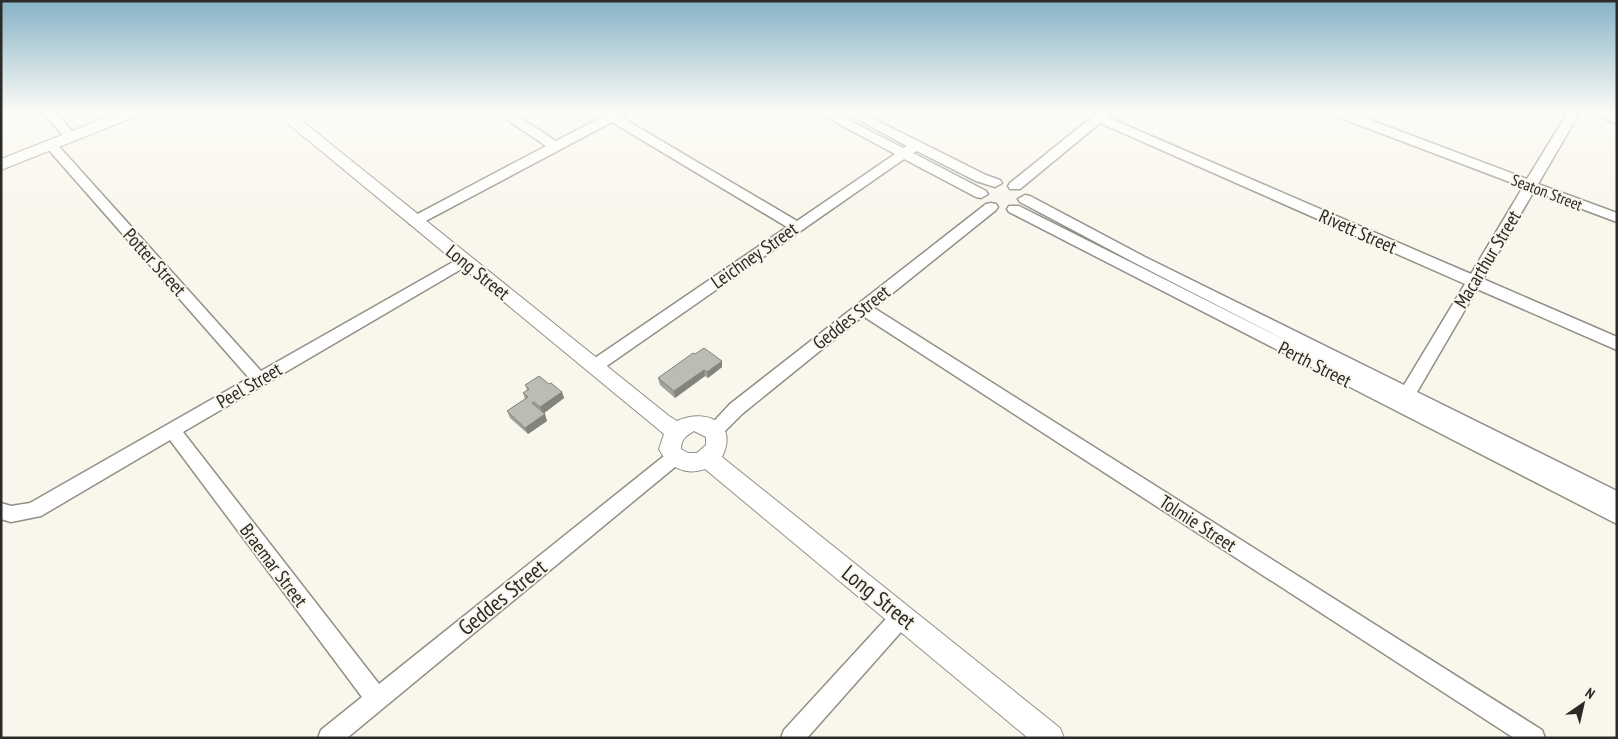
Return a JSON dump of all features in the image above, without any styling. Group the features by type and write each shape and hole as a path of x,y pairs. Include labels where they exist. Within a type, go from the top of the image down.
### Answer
{"street":[{"path":"1,165 47,146"},
{"name":"Potter Street","path":"52,146 259,379"},
{"name":"Long Street","path":"323,146 662,422 676,430"},
{"path":"415,221 553,146"},
{"path":"667,146 796,226"},
{"path":"903,146 909,150 981,194 983,200 991,207 1005,210 1020,204 1023,192 1015,186 995,183 909,150"},
{"path":"1015,186 1064,146"},
{"name":"Rivett Street","path":"1173,146 1473,282 1617,344"},
{"name":"Seaton Street","path":"1429,146 1617,218"},
{"name":"Macarthur Street","path":"1403,400 1553,146"},
{"name":"Leichney Street","path":"595,366 909,150"},
{"path":"981,194 986,186 995,183"},
{"name":"Perth Street","path":"1020,204 1135,265 1613,506"},
{"name":"Geddes Street","path":"714,431 736,409 991,207"},
{"name":"Peel Street","path":"1,511 11,514 34,510 465,261"},
{"name":"Tolmie Street","path":"862,308 1534,738"},
{"path":"694,423 708,426 714,431 717,438 714,452 708,458 692,462 675,457 670,445 671,437 676,430 694,423"},
{"name":"Braemar Street","path":"172,430 377,699"},
{"name":"Geddes Street","path":"329,738 675,457"},
{"name":"Long Street","path":"708,458 1050,738"},
{"path":"792,738 902,616"}],"building":[{"path":"704,348 722,361 707,372 704,370 674,391 658,378 693,353 695,354"},
{"path":"539,376 562,392 540,407 534,402 532,403 545,414 525,428 507,411 528,397 523,393 529,389 525,385"}]}
